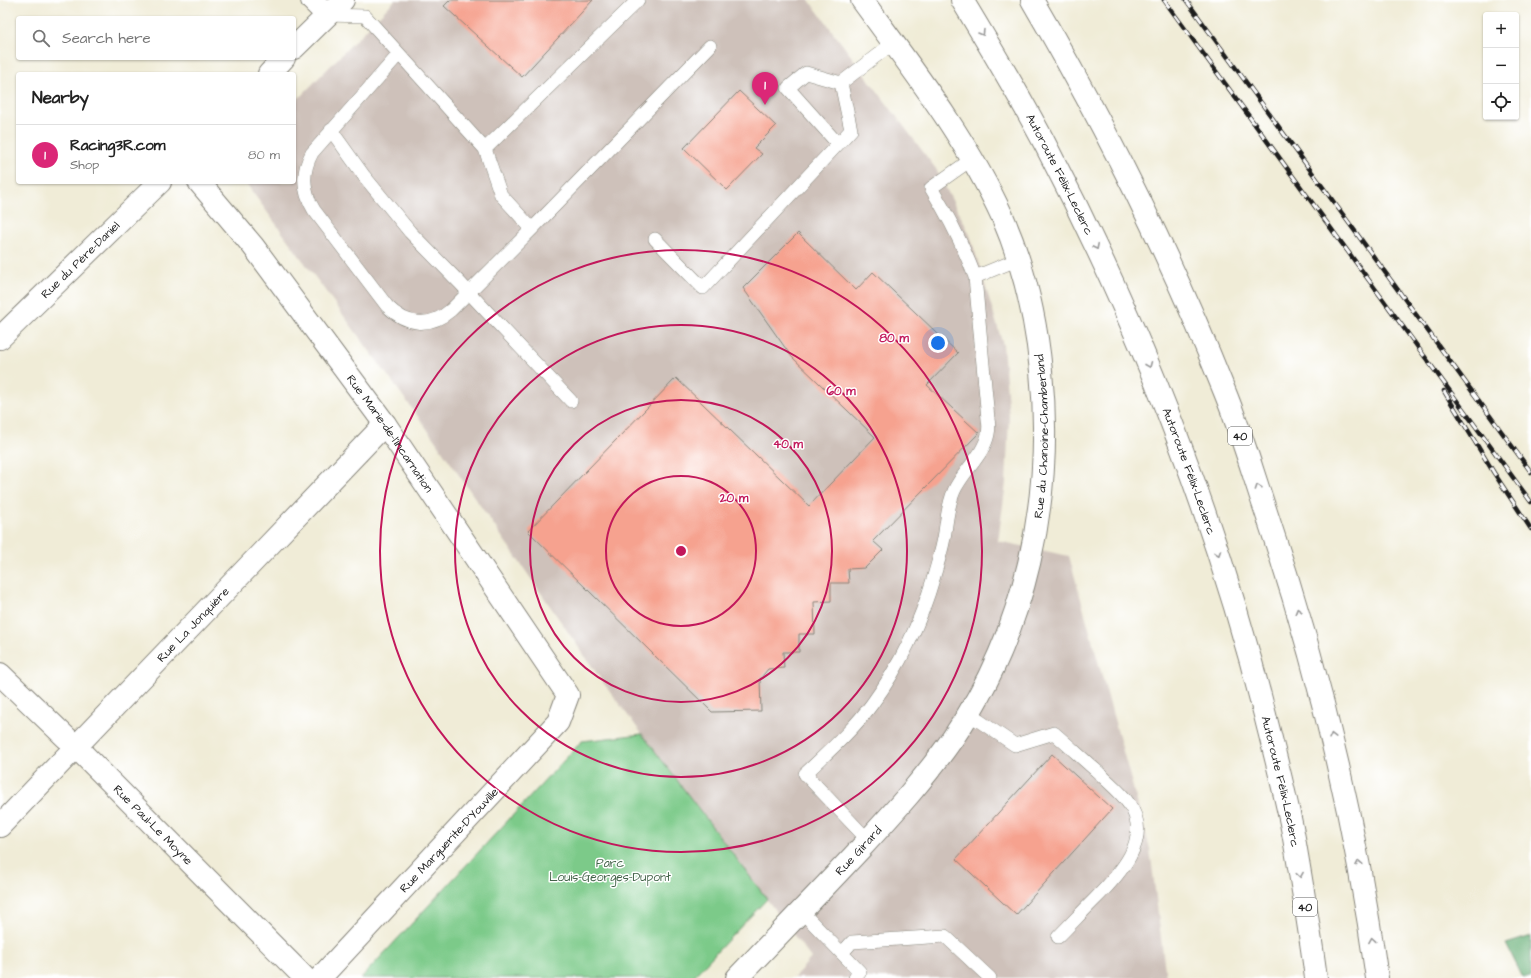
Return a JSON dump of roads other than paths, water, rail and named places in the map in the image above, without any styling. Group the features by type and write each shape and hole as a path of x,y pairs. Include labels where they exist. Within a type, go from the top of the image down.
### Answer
{"main road":[{"path":"312,0 327,16"},
{"path":"296,46 343,0"},
{"name":"Rue du Chanoine-Chamberland","path":"862,0 934,100 972,159 1002,216 1018,259 1035,326 1043,393 1045,447 1041,505 1032,550 1013,616 988,677 969,714"},
{"name":"Autoroute Félix-Leclerc","path":"962,0 1030,115 1083,220 1144,352 1194,484 1236,609 1254,672 1276,760 1294,836 1316,978"},
{"name":"40","path":"1032,0 1083,88 1134,189 1184,296 1225,393 1291,587 1325,710 1355,844 1367,908 1377,978"},
{"path":"271,72 282,60"},
{"name":"Rue du Père-Daniel","path":"0,338 158,184"},
{"name":"Rue Marie-de-l'Incarnation","path":"201,184 253,246 385,424 568,695"},
{"name":"Rue La Jonquière","path":"0,826 385,424"},
{"name":"Rue Paul-Le Moyne","path":"0,674 76,747 305,978"},
{"name":"Rue Marguerite-D'Youville","path":"320,978 558,722 568,695"},
{"name":"Rue Girard","path":"737,978 896,810 934,765 969,714"}],"lane":[{"path":"485,149 638,0"},
{"path":"327,16 365,16 485,149 501,195 532,230"},
{"path":"841,83 893,43"},
{"path":"399,54 317,146 308,161 304,178 306,195 314,210 387,306 400,317 422,323 430,322 445,316 469,293 710,46"},
{"path":"838,144 788,88 806,73 841,83"},
{"path":"655,239 703,288 851,130 841,83"},
{"path":"331,130 364,176 410,232 571,401"},
{"path":"868,840 805,774 846,734 872,705 906,647 934,577 945,532 946,514 954,491 988,437 988,419 975,277 950,218 931,188 972,159"},
{"path":"975,277 1018,259"},
{"path":"969,714 1015,745 1054,733 1117,790 1129,804 1134,814 1137,835 1135,846 1130,858 1108,887 1058,937"},
{"path":"801,911 860,972 855,978"},
{"path":"842,953 852,942 945,936 990,978"}],"railway":[{"path":"1164,0 1531,502"},
{"path":"1186,0 1531,472"},
{"path":"1444,391 1494,473 1531,529"}],"place":[{"name":"Racing3R.com","path":"765,105"}],"park label":[{"name":"Parc Louis-Georges-Dupont","path":"610,870"}]}
